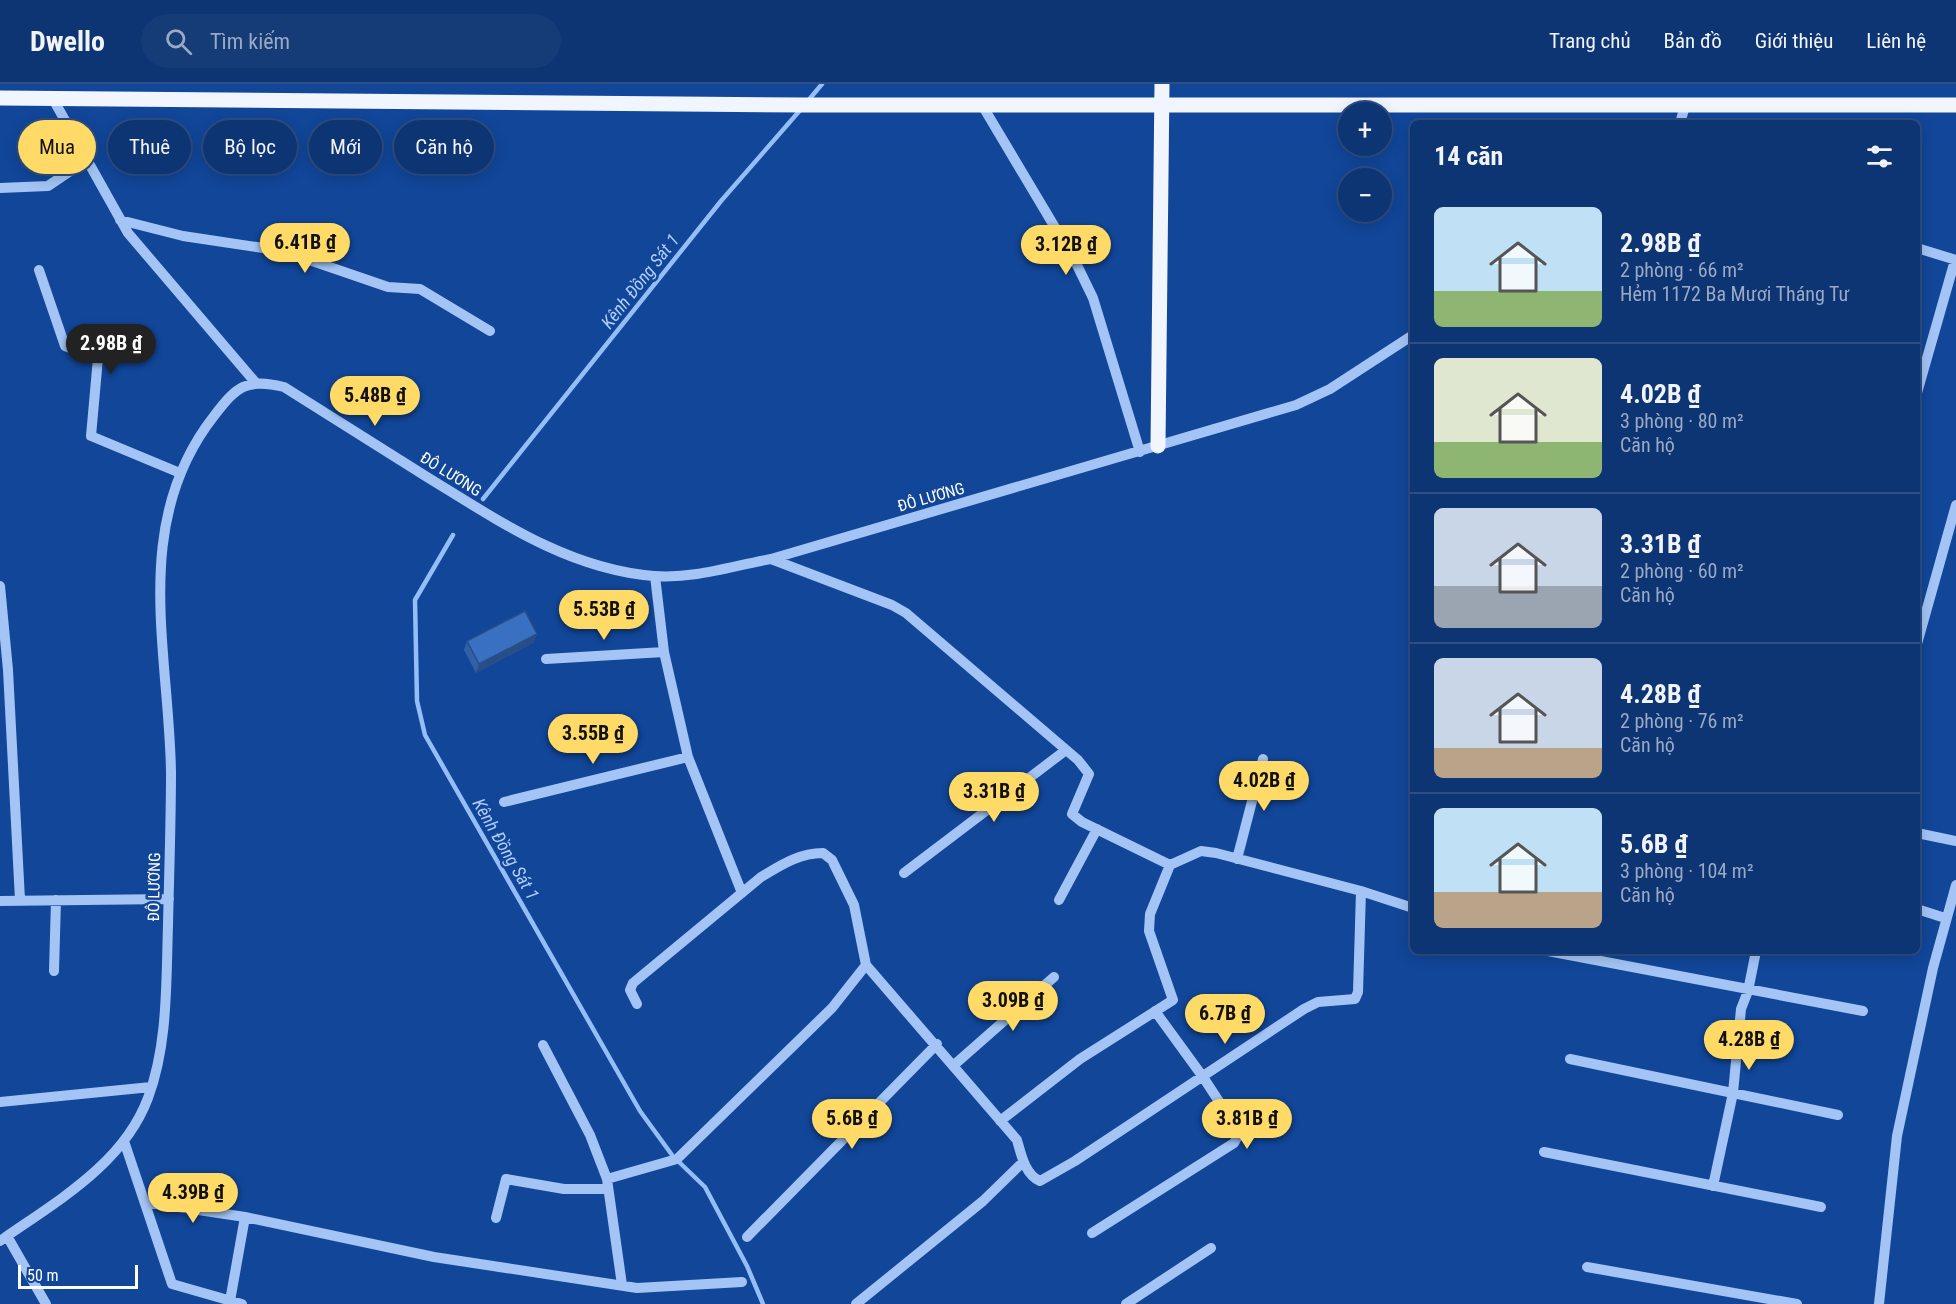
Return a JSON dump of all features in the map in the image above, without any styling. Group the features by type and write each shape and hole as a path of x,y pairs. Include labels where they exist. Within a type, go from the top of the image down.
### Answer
{"main road":[{"path":"217,84 217,100"},
{"path":"1158,446 1162,84"},
{"path":"0,98 982,105 1956,105"}],"street":[{"path":"53,99 65,120"},
{"path":"982,105 1075,261 1093,298 1140,452"},
{"path":"1681,120 1685,106"},
{"path":"0,188 48,186 66,174"},
{"path":"96,174 120,220 147,256 255,382"},
{"path":"120,220 183,236 283,251 388,287 420,289 490,331"},
{"path":"1920,249 1955,260 1920,382"},
{"path":"39,270 65,346 98,358 92,436 180,473"},
{"name":"ĐÔ LƯƠNG","path":"3,1239 75,1188 112,1156 136,1126 151,1087 160,1055 166,1000 169,899 171,770 159,621 162,547 168,514 180,473 207,425 228,398 250,382 284,387 545,547 609,570 655,576 691,576 771,559 1296,405 1329,389 1410,337"},
{"path":"1920,633 1956,505"},
{"path":"771,559 906,613 1066,750 1089,774 1072,814 1170,865"},
{"path":"655,576 664,652 688,757 742,893"},
{"path":"0,586 8,670 20,900"},
{"path":"546,659 664,652"},
{"path":"904,873 1066,750"},
{"path":"504,802 688,757"},
{"path":"1237,859 1263,759"},
{"path":"1059,900 1097,829"},
{"path":"1920,834 1956,841"},
{"path":"1000,1121 1080,1059 1173,1000 1149,931 1150,914 1170,865 1201,852 1361,891 1410,907"},
{"path":"637,1004 630,990 633,983 742,893 784,862 803,855 823,853 832,860 854,905 866,965 1017,1140 1023,1162 1035,1180 1044,1180 1304,1009 1318,1002 1357,998 1361,891"},
{"path":"1879,1304 1898,1136 1946,918 1956,885"},
{"path":"0,901 169,899"},
{"path":"54,971 56,900"},
{"path":"1920,910 1946,918"},
{"path":"1563,954 1748,991 1863,1011"},
{"path":"1713,1186 1733,1093 1742,1009 1755,954"},
{"path":"496,1218 506,1179 564,1189 608,1184 677,1159 832,1008 866,965"},
{"path":"954,1065 1054,977"},
{"path":"1092,1233 1236,1140 1237,1130 1203,1077 1155,1011"},
{"path":"747,1237 936,1044"},
{"path":"543,1045 590,1135 608,1184 622,1285"},
{"path":"1570,1059 1838,1115"},
{"path":"0,1102 151,1087"},
{"path":"124,1141 172,1284 236,1302 245,1217"},
{"path":"1544,1152 1821,1207"},
{"path":"856,1304 983,1201 1023,1162"},
{"path":"145,1202 245,1217 434,1257 637,1288 742,1281"},
{"path":"3,1239 46,1304"},
{"path":"1126,1304 1212,1248"},
{"path":"1587,1267 1797,1304"}],"building":[{"path":"525,611 537,634 479,664 467,641"}],"waterway":[{"name":"Kênh Đồng Sát 1","path":"807,102 822,84"},
{"name":"Kênh Đồng Sát 1","path":"483,499 721,201 802,108"},
{"name":"Kênh Đồng Sát 1","path":"453,535 415,600 417,701 425,735 640,1111 672,1155"},
{"name":"Kênh Đồng Sát 1","path":"680,1163 705,1187 747,1266 763,1304"}]}
